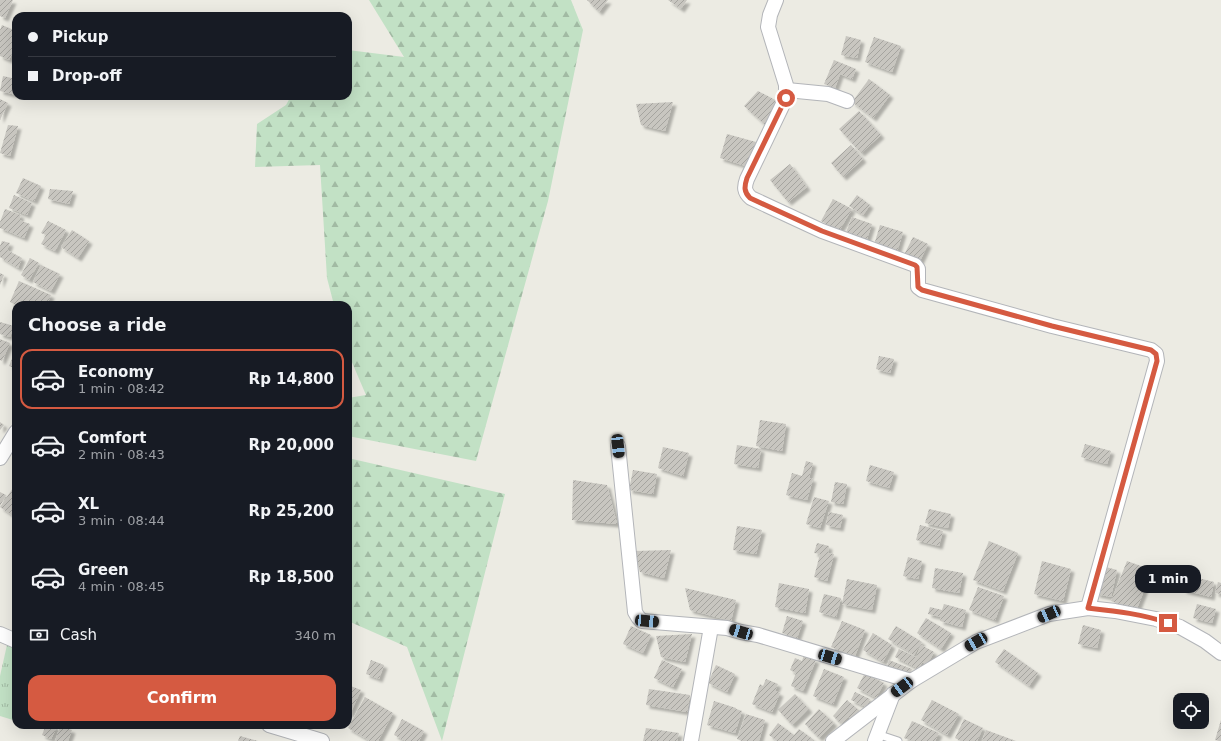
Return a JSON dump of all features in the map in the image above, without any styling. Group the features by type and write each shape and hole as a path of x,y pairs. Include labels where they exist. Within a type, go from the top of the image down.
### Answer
{"street":[{"path":"776,0 770,15 768,27 787,90 783,104 747,178 745,190 750,198 822,231 915,265 917,267 918,287 922,290 1052,326 1151,350 1156,354 1157,361 1155,369 1088,608"},
{"path":"787,90 828,94 847,101"},
{"path":"0,458 12,438"},
{"path":"618,446 635,612 638,617 642,620 711,626 758,635 911,681"},
{"path":"833,741 911,681 976,642 1049,614 1088,608 1115,611 1156,619 1180,627 1221,653"},
{"path":"691,741 711,626"},
{"path":"0,634 12,638"},
{"path":"876,737 893,694"},
{"path":"282,729 322,741"}],"lane":[{"path":"876,737 898,741"}],"green space":[{"path":"369,0 571,0 583,30 548,201 476,461 352,437 352,397 366,395 352,362 352,301 333,301 327,278 320,165 255,167 257,124 286,105 289,100 352,100 352,50 404,57"},
{"path":"352,459 505,494 442,741 407,647 352,623"},
{"path":"7,645 12,647 12,720 0,716 0,676"}],"building":[{"path":"0,0 13,0 5,18 0,16"},
{"path":"587,0 608,0 599,12"},
{"path":"668,0 687,0 681,9"},
{"path":"2,25 12,29 12,53 9,60 0,56 0,30"},
{"path":"846,36 861,40 857,58 841,55"},
{"path":"874,37 901,46 892,72 865,62"},
{"path":"834,60 856,69 852,79 840,74 835,88 824,84"},
{"path":"3,76 12,78 12,94 0,91"},
{"path":"869,79 890,95 873,118 852,102"},
{"path":"758,91 783,104 765,125 744,106"},
{"path":"0,99 8,103 0,120"},
{"path":"673,102 665,131 641,125 636,104"},
{"path":"859,111 881,135 861,153 839,129"},
{"path":"8,125 18,126 10,156 0,153"},
{"path":"727,134 756,142 749,167 720,158"},
{"path":"851,145 863,159 843,177 831,163"},
{"path":"790,164 807,187 788,202 770,180"},
{"path":"23,178 41,186 34,201 16,193"},
{"path":"50,189 73,191 69,204 48,199"},
{"path":"14,195 32,203 27,215 9,208"},
{"path":"857,195 870,205 863,215 849,206"},
{"path":"833,199 852,209 839,231 821,221"},
{"path":"5,209 21,215 19,220 30,224 24,238 0,228 0,222"},
{"path":"852,217 872,224 866,242 845,235"},
{"path":"48,221 66,230 55,251 41,244 46,235 41,233"},
{"path":"880,225 903,232 897,252 874,245"},
{"path":"72,230 89,241 78,258 61,247"},
{"path":"913,237 928,244 919,263 904,255"},
{"path":"2,241 10,243 7,250 22,258 18,268 0,257 0,246"},
{"path":"30,258 39,263 29,280 21,275"},
{"path":"41,265 60,274 51,291 33,282"},
{"path":"0,273 4,275 0,285"},
{"path":"19,281 51,295 49,301 10,302"},
{"path":"0,322 12,325 10,337 0,334"},
{"path":"0,339 10,343 2,361 0,360"},
{"path":"879,356 894,359 890,373 876,369"},
{"path":"12,359 12,367 9,366"},
{"path":"760,420 786,424 782,451 756,446"},
{"path":"0,422 4,425 0,430"},
{"path":"1085,444 1111,451 1107,464 1081,457"},
{"path":"737,445 761,449 758,468 734,464"},
{"path":"663,447 689,453 683,476 658,468"},
{"path":"806,461 813,463 809,478 813,479 807,500 786,495 792,473 802,476"},
{"path":"870,465 894,472 889,488 866,481"},
{"path":"633,470 657,474 653,494 629,490"},
{"path":"573,480 607,485 617,524 572,520"},
{"path":"835,482 847,484 843,504 831,502"},
{"path":"12,489 12,515 0,507"},
{"path":"0,492 6,495 0,506"},
{"path":"814,497 829,501 820,528 806,524"},
{"path":"929,509 951,514 948,528 925,523"},
{"path":"829,512 843,515 840,528 826,525"},
{"path":"920,525 943,531 939,546 916,540"},
{"path":"737,526 762,530 756,554 733,550"},
{"path":"989,541 1018,553 1003,591 973,580"},
{"path":"817,543 829,546 828,553 834,554 827,581 814,577 820,554 814,553"},
{"path":"671,550 664,578 640,572 634,551"},
{"path":"908,557 922,561 918,579 903,576"},
{"path":"1042,561 1071,569 1063,601 1034,594"},
{"path":"1127,561 1152,570 1136,611 1111,601"},
{"path":"1102,566 1117,570 1111,597 1096,594"},
{"path":"935,568 963,573 959,593 932,588"},
{"path":"1186,575 1214,582 1211,597 1183,590"},
{"path":"847,579 877,585 872,610 842,604"},
{"path":"1218,582 1221,583 1221,594 1215,593"},
{"path":"779,583 809,589 805,613 775,607"},
{"path":"978,587 1004,596 995,620 969,610"},
{"path":"685,588 736,600 731,621 690,610"},
{"path":"824,594 841,598 836,617 819,612"},
{"path":"944,604 966,610 962,627 940,621 941,617 928,614 930,607 942,610"},
{"path":"1197,604 1216,609 1212,623 1193,618"},
{"path":"787,616 803,621 797,638 782,633"},
{"path":"926,618 951,633 941,649 917,633"},
{"path":"842,621 865,630 855,656 831,647"},
{"path":"1083,625 1101,630 1097,648 1078,644"},
{"path":"631,626 651,635 643,653 623,644"},
{"path":"896,626 922,642 914,655 888,639"},
{"path":"873,633 892,645 883,662 863,650"},
{"path":"692,634 685,662 661,657 656,636"},
{"path":"921,645 934,652 927,665 922,662 919,669 895,657 899,649 916,657"},
{"path":"1004,649 1038,673 1029,686 995,662"},
{"path":"804,655 816,660 803,691 791,686 796,673 790,670 795,658 802,661"},
{"path":"371,660 384,665 379,679 366,674"},
{"path":"662,660 682,669 673,687 654,678"},
{"path":"889,660 912,669 908,679 886,669"},
{"path":"716,665 735,674 727,692 708,683"},
{"path":"824,669 844,677 833,704 813,696"},
{"path":"865,673 884,683 876,698 857,688"},
{"path":"766,679 778,684 775,691 780,693 772,712 752,704 760,684 763,686"},
{"path":"352,687 361,690 352,710"},
{"path":"649,689 690,695 687,712 646,705"},
{"path":"855,692 870,699 866,707 851,700"},
{"path":"795,694 809,709 792,725 778,710"},
{"path":"365,697 393,713 378,741 370,741 350,729 352,729 352,721"},
{"path":"847,700 861,712 852,721 848,717 841,724 833,716"},
{"path":"932,700 959,714 947,735 921,720"},
{"path":"714,701 742,711 735,733 707,725"},
{"path":"819,709 834,723 819,738 805,724"},
{"path":"746,714 765,720 759,741 742,741 737,739"},
{"path":"402,719 424,731 419,741 406,741 394,735"},
{"path":"964,719 983,728 977,741 961,741 955,738"},
{"path":"1221,720 1221,741 1219,741 1215,740"},
{"path":"912,721 939,733 935,741 912,741 904,738"},
{"path":"778,723 794,735 799,729 814,740 777,741 769,735"},
{"path":"646,728 679,733 677,741 643,741"},
{"path":"44,729 56,729 51,739 42,735"},
{"path":"59,729 72,730 68,741 55,741"},
{"path":"986,730 1016,741 982,741"},
{"path":"240,736 258,741 238,741"}],"route":[{"path":"786,98 747,178 745,190 750,198 822,231 915,265 917,267 917,284 922,290 1052,326 1151,350 1156,354 1157,361 1088,608 1115,611 1156,619 1168,623"}]}
